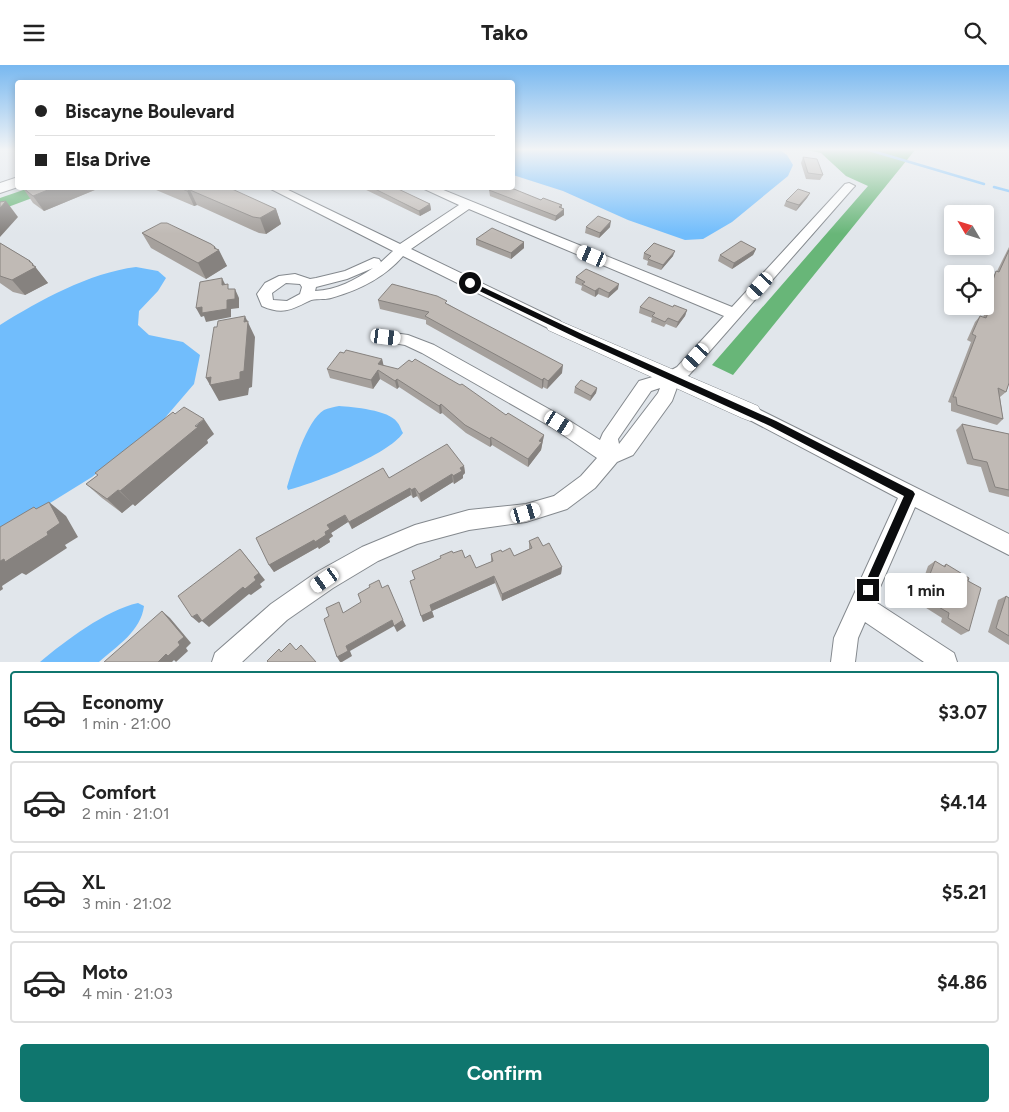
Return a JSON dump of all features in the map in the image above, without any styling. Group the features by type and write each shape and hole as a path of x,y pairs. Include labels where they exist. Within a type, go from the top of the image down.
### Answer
{"highway":[{"path":"0,188 15,183"}],"main road":[{"path":"555,325 750,413"}],"street":[{"path":"224,662 279,612 325,580 370,554 414,535 469,520 526,513 560,503 588,482 610,456 626,449 666,396 672,378 683,371 849,186"},
{"path":"278,190 555,325"},
{"path":"432,190 734,314"},
{"path":"307,290 326,295 355,286 389,263 401,250 467,205"},
{"path":"386,337 408,340 428,349 559,423 610,456"},
{"path":"750,413 1009,545"},
{"path":"843,662 846,638 910,494"},
{"path":"861,606 946,662"}],"green space":[{"path":"850,178 892,178 733,375 712,365 868,186"},
{"path":"23,190 54,190 0,210 0,198"}],"water":[{"path":"522,178 786,178 732,222 703,239 685,240 628,220 563,191"},
{"path":"136,267 158,271 166,278 158,291 139,311 138,325 149,335 183,342 200,355 194,384 158,426 92,477 0,534 0,325 48,297 83,281 118,270"},
{"path":"339,406 370,410 387,415 397,422 403,433 395,441 367,459 332,475 288,490 287,487 297,457 311,424 324,410"},
{"path":"138,603 144,606 138,623 120,644 99,662 40,662 61,645 100,619"}],"building":[{"path":"515,189 541,200 543,198 562,205 559,207 564,209 556,216 489,190"},
{"path":"798,189 810,193 799,205 786,201"},
{"path":"26,190 48,190 33,196"},
{"path":"190,190 234,190 276,209 260,218 253,217"},
{"path":"377,190 400,190 430,204 419,211"},
{"path":"6,201 0,208 0,202"},
{"path":"598,216 611,221 600,233 586,227"},
{"path":"161,223 167,223 211,244 219,250 198,263 142,233"},
{"path":"492,228 524,242 511,253 476,239"},
{"path":"741,241 756,249 734,263 720,255"},
{"path":"0,243 30,261 36,267 12,280 0,276"},
{"path":"654,243 675,251 663,265 648,259 651,256 644,253"},
{"path":"1009,250 1009,383 1006,392 998,388 1003,419 957,405 956,397 953,397 976,336 972,334 980,316 986,318 987,315 994,315 994,277 996,271 999,272"},
{"path":"586,269 619,284 609,293 599,288 595,291 582,284 585,282 576,277"},
{"path":"222,278 222,285 228,284 228,289 235,289 235,299 227,300 227,309 202,313 202,307 196,308 200,282"},
{"path":"392,284 437,296 447,301 445,303 563,365 548,381 544,378 542,380 425,316 429,312 378,300"},
{"path":"649,297 673,307 674,305 687,310 678,322 668,318 665,322 652,316 655,313 640,307"},
{"path":"245,316 244,322 248,321 244,371 240,372 240,379 210,385 211,377 206,378 214,327 217,327 218,321"},
{"path":"346,350 382,359 378,364 398,369 409,360 412,362 415,359 460,385 462,384 506,415 508,413 544,435 539,441 542,442 528,459 491,437 490,439 465,425 441,404 439,406 397,379 395,381 378,370 371,380 327,369 340,352 344,353"},
{"path":"581,380 597,388 591,396 575,387"},
{"path":"184,407 204,419 195,426 198,427 120,491 118,490 107,499 86,484 98,475 95,473 173,412 175,414"},
{"path":"962,424 1009,434 1009,490 995,487 987,462 973,459"},
{"path":"447,444 464,466 460,468 462,471 453,476 452,474 419,494 415,488 411,490 410,488 349,522 345,515 327,525 330,529 325,532 326,535 269,565 256,538 383,468 389,478"},
{"path":"49,502 60,523 47,532 48,535 5,562 4,559 0,561 0,527 34,507 36,509"},
{"path":"538,537 543,546 549,543 562,567 502,594 494,576 430,605 432,611 421,616 410,581 415,579 412,571 441,558 440,556 452,551 453,553 462,550 465,558 470,555 476,568 493,561 491,554 501,550 502,552 510,548 514,556 532,548 529,541"},
{"path":"240,549 259,573 254,577 256,580 245,589 243,587 202,621 197,614 192,617 178,596"},
{"path":"935,561 945,567 946,564 969,578 968,581 981,588 969,631 948,618 949,613 930,602 932,595 924,590"},
{"path":"379,580 382,588 388,585 403,620 394,626 392,620 346,646 348,651 337,657 324,619 329,616 326,608 339,602 343,613 361,602 358,594"},
{"path":"1006,596 1009,598 1009,636 996,628"},
{"path":"162,611 184,637 178,642 180,645 168,656 166,654 158,662 104,662"},
{"path":"290,643 296,650 301,645 316,662 267,661 279,649 281,652"}],"waterway":[{"path":"963,178 984,184"},
{"path":"994,187 1009,191"}],"route":[{"path":"470,283 582,337 773,423 910,494 868,590"}]}
